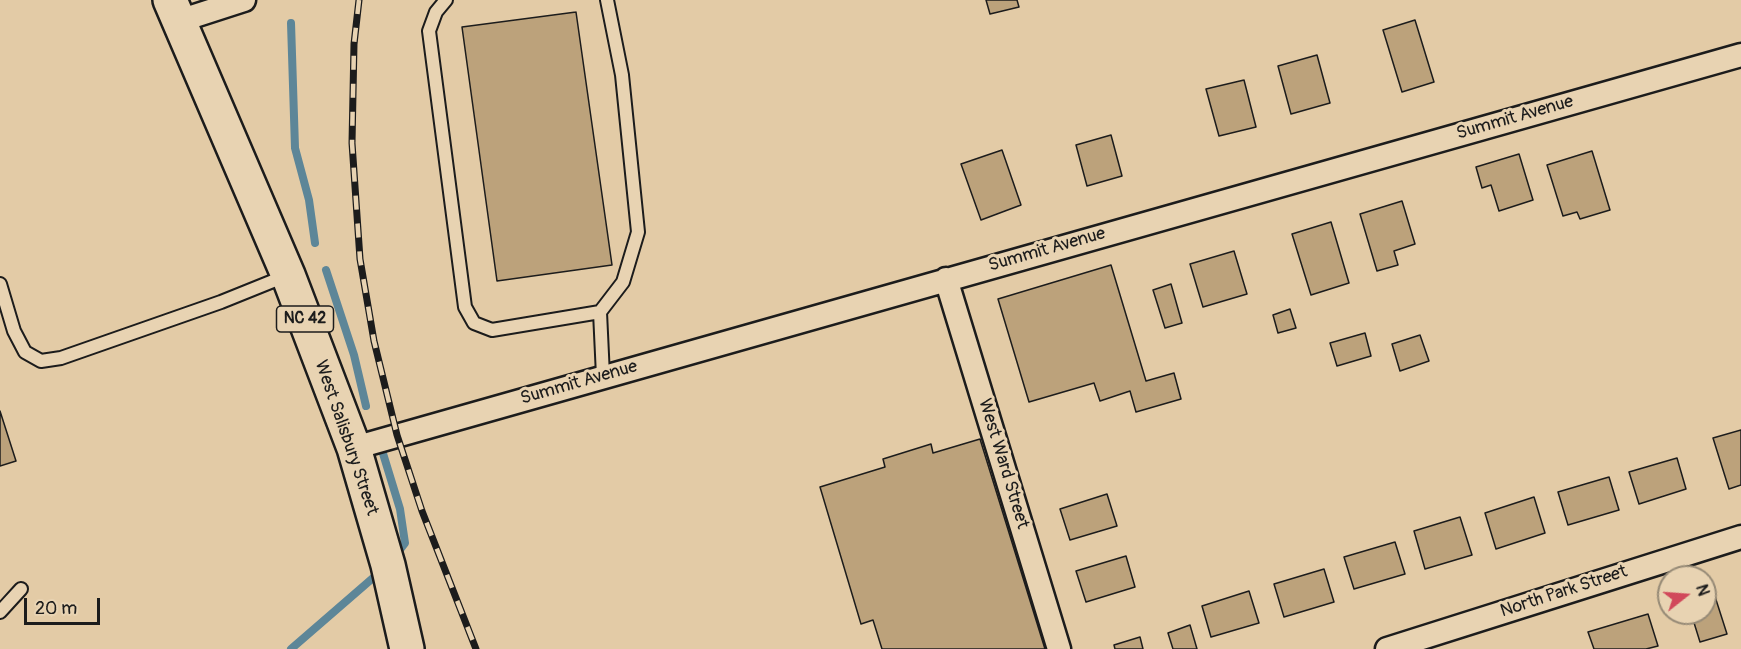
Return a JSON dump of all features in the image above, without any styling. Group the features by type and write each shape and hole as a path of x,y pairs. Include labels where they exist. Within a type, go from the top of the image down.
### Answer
{"main road":[{"name":"West Salisbury Street","path":"174,10 288,275 354,448 388,565 407,649"}],"street":[{"path":"174,10 244,0"},
{"name":"Summit Avenue","path":"354,448 1741,55"},
{"name":"West Ward Street","path":"946,279 1059,649"},
{"name":"North Park Street","path":"1387,649 1741,537"}],"lane":[{"path":"446,0 436,12 429,31 465,307 474,324 492,330 600,312"},
{"path":"603,376 600,312 623,282 638,232 622,75 606,0"},
{"path":"0,284 14,331 25,352 41,361 61,358 221,302 288,275"},
{"path":"0,612 21,589"}],"building":[{"path":"986,0 1017,0 1019,7 990,14"},
{"path":"576,12 612,265 497,281 462,27"},
{"path":"1415,20 1434,82 1402,92 1383,30"},
{"path":"1317,55 1330,103 1291,114 1278,66"},
{"path":"1244,80 1256,127 1219,136 1206,89"},
{"path":"1111,135 1122,176 1087,186 1076,145"},
{"path":"1002,150 1021,205 981,220 961,164"},
{"path":"1592,151 1610,210 1580,219 1577,212 1563,216 1547,165"},
{"path":"1519,154 1533,200 1499,211 1491,185 1482,188 1476,167"},
{"path":"1402,201 1415,244 1394,251 1398,265 1377,271 1360,214"},
{"path":"1331,222 1349,283 1311,295 1292,234"},
{"path":"1234,251 1247,294 1203,307 1190,264"},
{"path":"1111,265 1146,381 1174,373 1181,399 1136,412 1130,391 1100,401 1094,383 1029,402 998,299"},
{"path":"1171,284 1182,323 1165,328 1153,290"},
{"path":"1290,309 1296,328 1278,333 1273,315"},
{"path":"1365,333 1371,356 1337,366 1330,343"},
{"path":"1420,335 1429,361 1400,371 1392,344"},
{"path":"0,411 16,461 0,466"},
{"path":"1741,430 1741,485 1729,489 1713,438"},
{"path":"980,439 1045,649 882,649 873,620 861,624 820,487 885,467 883,459 931,444 933,453"},
{"path":"1677,458 1686,489 1639,504 1629,472"},
{"path":"1609,477 1619,510 1568,525 1558,492"},
{"path":"1107,494 1117,526 1070,540 1060,509"},
{"path":"1534,497 1545,533 1496,549 1485,513"},
{"path":"1460,517 1472,555 1425,569 1414,531"},
{"path":"1395,542 1405,574 1354,589 1344,557"},
{"path":"1126,556 1135,587 1086,602 1076,571"},
{"path":"1324,569 1334,602 1284,617 1274,584"},
{"path":"1249,591 1259,623 1211,637 1202,606"},
{"path":"1717,603 1727,634 1700,642 1695,625 1717,625"},
{"path":"1648,614 1658,646 1646,649 1594,649 1588,632"},
{"path":"1190,625 1197,649 1173,649 1168,633"},
{"path":"1140,637 1143,649 1115,649 1114,645"}],"waterway":[{"path":"291,23 295,148 309,200 315,243"},
{"path":"326,270 354,355 366,406"},
{"path":"381,447 400,509 405,543 395,556"},
{"path":"291,649 381,571"}],"railway":[{"path":"359,0 354,44 352,143 360,259 374,341 397,435 422,511 476,649"}]}
